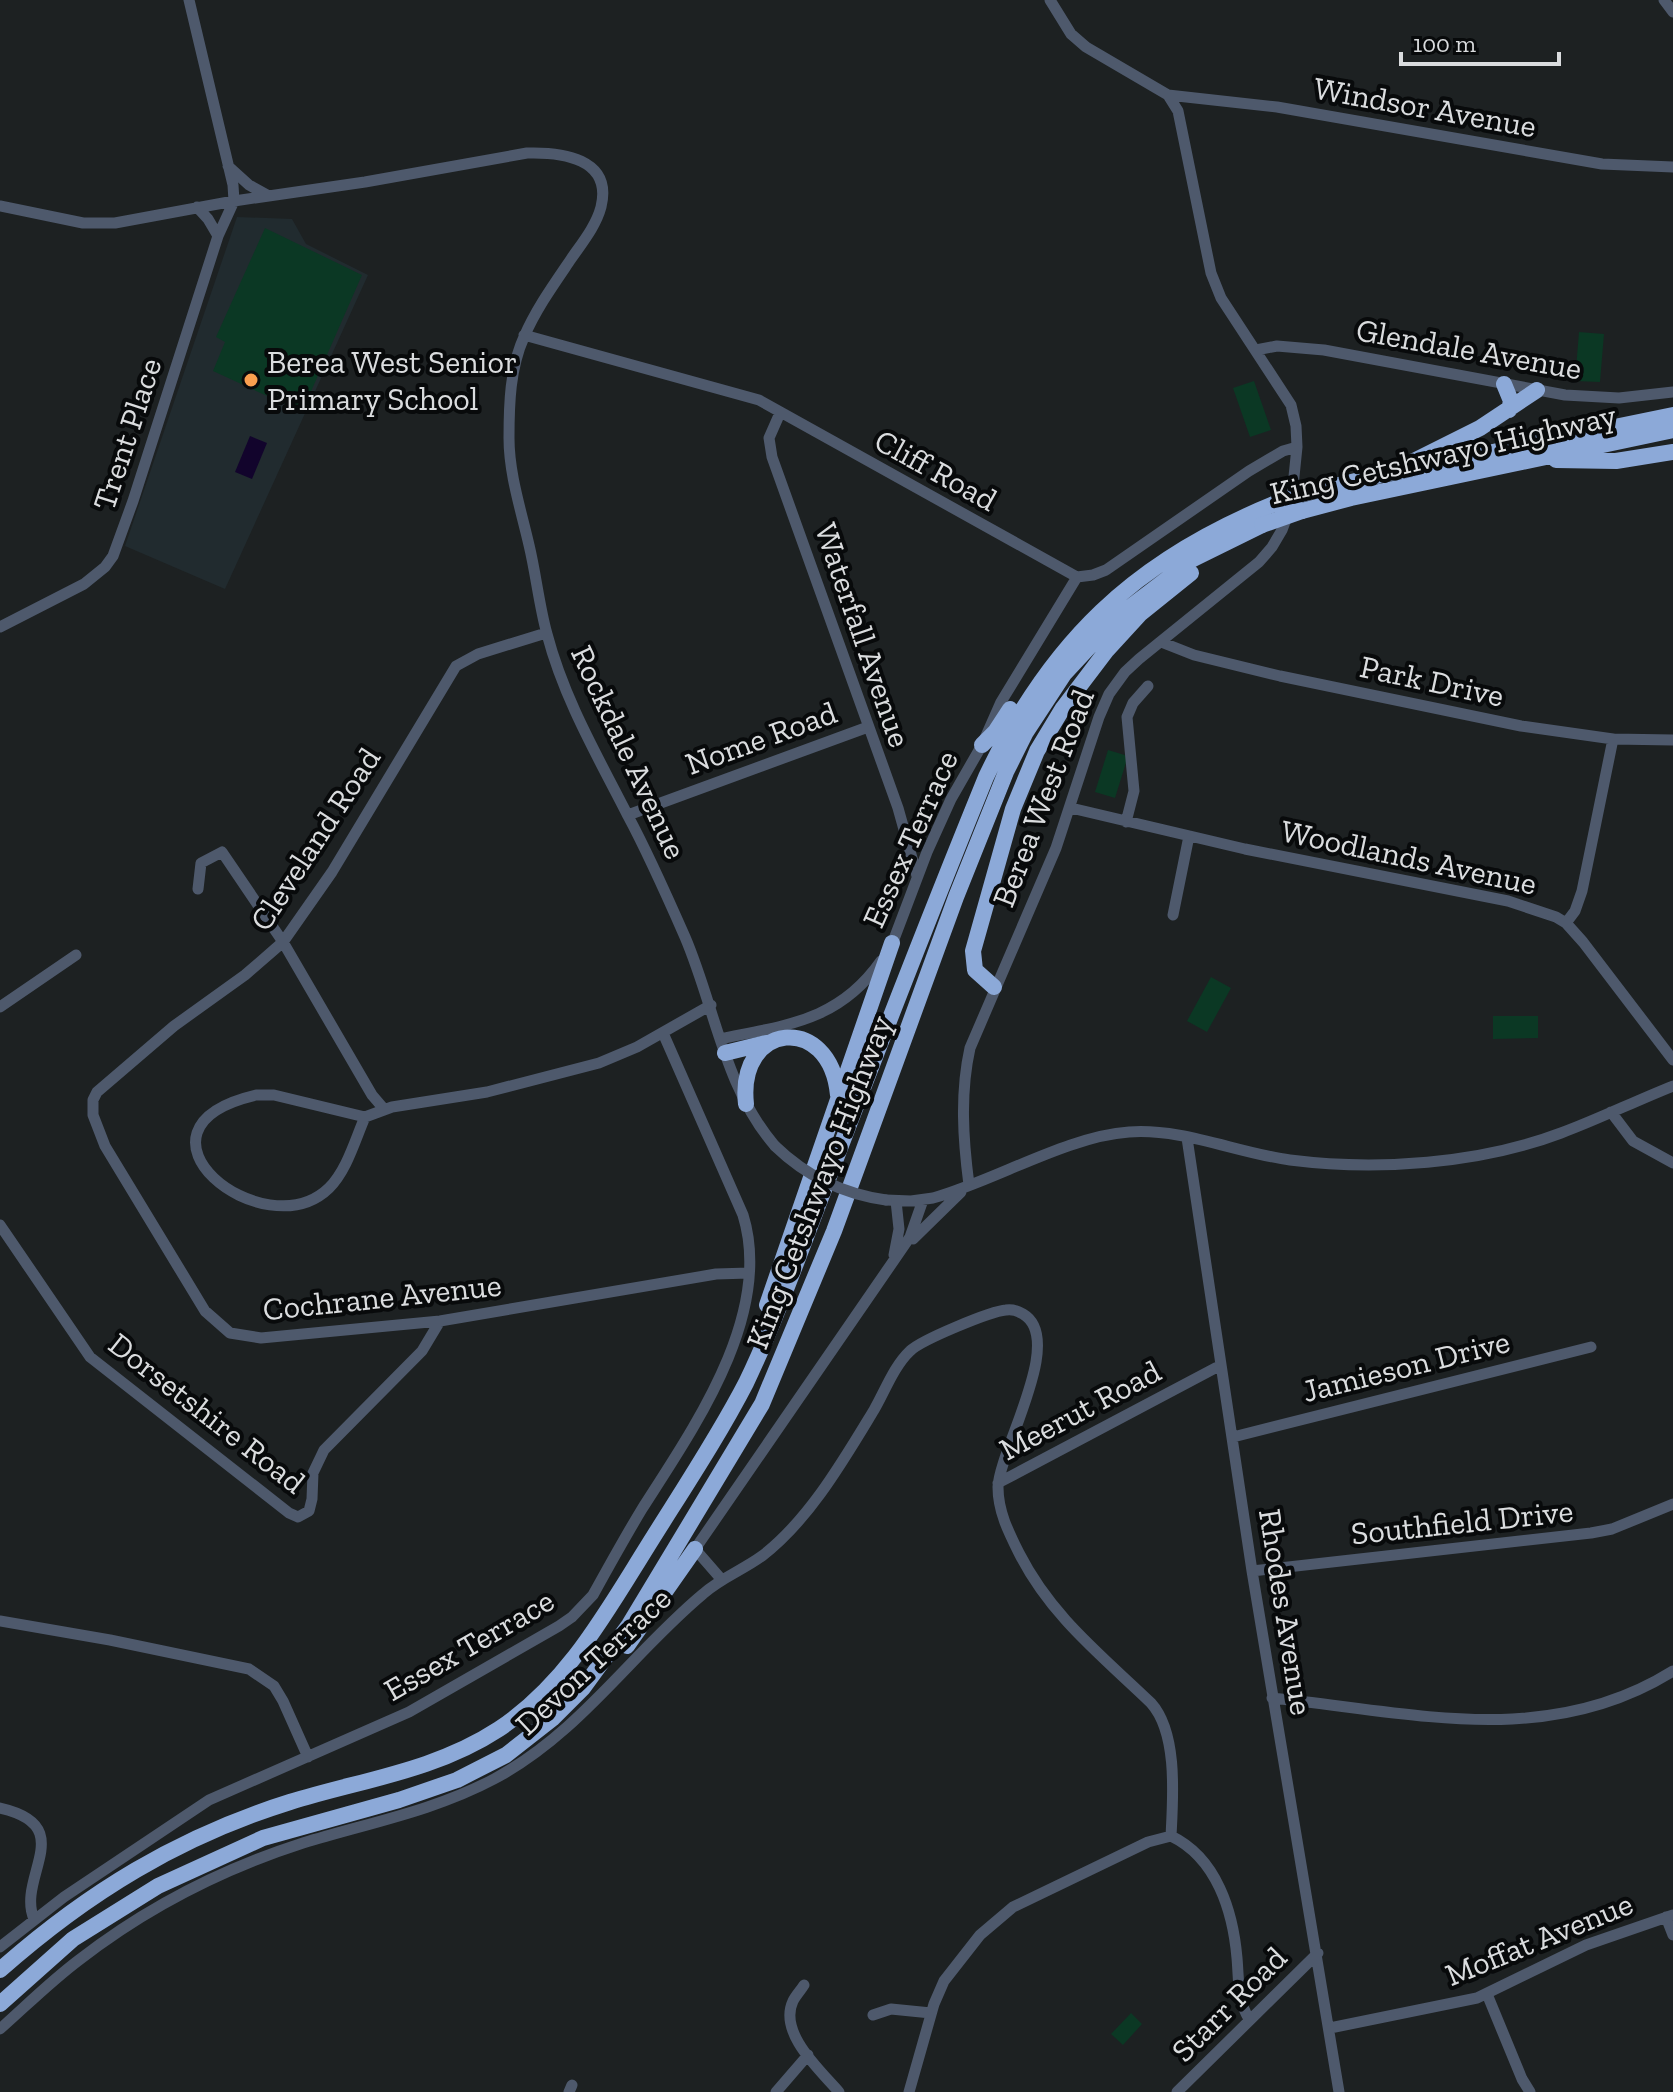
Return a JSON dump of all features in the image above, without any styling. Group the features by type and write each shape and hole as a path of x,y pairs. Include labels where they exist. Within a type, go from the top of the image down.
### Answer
{"highway":[{"path":"1504,384 1511,401 1509,410"},
{"path":"1394,472 1480,428 1537,390"},
{"name":"King Cetshwayo Highway","path":"0,1970 60,1918 148,1862 217,1829 290,1802 417,1768 453,1754 489,1735 523,1711 564,1671 603,1619 747,1379 766,1338 961,840 1006,736 1030,694 1082,629 1145,574 1215,530 1274,504 1394,472 1673,415"},
{"name":"King Cetshwayo Highway","path":"0,2004 84,1931 118,1908 189,1869 263,1838 431,1790 486,1766 514,1749 563,1708 605,1659 686,1533 762,1404 834,1231 977,843 1016,751 1037,714 1078,657 1117,617 1179,569 1240,535 1302,511 1673,430"},
{"path":"1534,458 1607,462 1673,452"},
{"path":"994,987 975,970 973,951 1013,809 1037,751 1076,690 1127,628 1240,535"},
{"path":"982,745 995,732 1043,662 1073,629 1115,592 1145,574"},
{"path":"728,1413 892,943"},
{"path":"723,1046 796,1038 820,1049 835,1073 838,1101"},
{"path":"746,1104 747,1071 754,1056 768,1043"},
{"path":"514,1749 544,1731 586,1696 617,1660 695,1549"}],"street":[{"path":"189,0 234,201"},
{"path":"1050,0 1071,34 1086,47 1168,95"},
{"path":"1664,0 1673,12"},
{"name":"Windsor Avenue","path":"1168,95 1277,107 1602,164 1673,167"},
{"name":"Berea West Road","path":"969,1185 964,1139 966,1066 973,1037 1056,848 1109,694 1125,672 1259,562 1278,539 1291,506 1297,447 1293,412 1221,298 1211,273 1197,217 1183,130 1178,111 1168,95"},
{"name":"Rockdale Avenue","path":"0,206 101,224 527,153 560,153 576,157 590,167 601,186 602,205 595,222 524,335 512,377 509,440 512,474 546,633 580,723 628,815 684,936 711,1005 734,1080 759,1127 789,1160 812,1175 854,1193 891,1200 923,1200 1055,1151 1115,1133 1152,1132 1289,1160 1408,1164 1510,1148 1561,1134 1673,1086"},
{"path":"228,165 249,185 269,196"},
{"name":"Trent Place","path":"0,627 84,584 113,556 218,236 234,201"},
{"path":"197,207 218,236"},
{"name":"Cliff Road","path":"524,335 759,400 1077,577"},
{"name":"Glendale Avenue","path":"1256,350 1285,346 1324,350 1573,395 1619,398 1673,392"},
{"name":"Waterfall Avenue","path":"780,413 769,438 772,457 898,808 917,876"},
{"path":"1077,577 1106,570 1256,467 1283,451 1297,447"},
{"name":"Essex Terrace","path":"723,1046 824,1013 862,985 892,943 951,799 982,745 1001,702 1077,577"},
{"path":"1181,626 1185,651"},
{"name":"Cleveland Road","path":"93,1115 93,1100 103,1085 283,942 332,872 456,666 478,654 546,633"},
{"name":"Park Drive","path":"1161,642 1280,676 1521,726 1613,739 1673,740"},
{"path":"1126,822 1134,791 1127,713 1148,686"},
{"name":"Nome Road","path":"628,815 868,727"},
{"path":"1566,923 1575,911 1582,891 1613,739"},
{"name":"Woodlands Avenue","path":"1071,808 1189,836 1508,901 1556,917 1566,923 1618,985 1673,1060"},
{"path":"1173,915 1189,836"},
{"path":"198,889 201,863 222,852 283,942 372,1095 384,1109"},
{"path":"0,1007 76,955"},
{"path":"365,1117 342,1170 330,1187 310,1201 297,1205 235,1195 212,1177 195,1143 205,1117 234,1100 274,1095 365,1117 384,1109 487,1092 617,1057 711,1005"},
{"name":"Essex Terrace","path":"0,1947 34,1919 209,1800 409,1712 559,1626 593,1595 704,1411 736,1332 749,1273 750,1242 743,1215 663,1033"},
{"path":"1611,1112 1635,1143 1673,1163"},
{"name":"Cochrane Avenue","path":"93,1115 105,1146 195,1296 217,1324 230,1333 261,1338 440,1321 702,1276 749,1273"},
{"name":"Rhodes Avenue","path":"1187,1138 1272,1698 1318,1953 1339,2092"},
{"path":"892,1264 921,1230 969,1185"},
{"path":"891,1200 899,1229 892,1264"},
{"path":"722,1580 695,1549 910,1237 923,1200"},
{"name":"Dorsetshire Road","path":"0,1225 90,1357 298,1517 305,1515 311,1505 313,1473 324,1450 422,1351 440,1321"},
{"name":"Devon Terrace","path":"0,2029 76,1961 178,1894 302,1844 414,1812 461,1795 528,1758 598,1700 701,1595 751,1564 787,1533 830,1478 906,1356 930,1339 1009,1309 1023,1314 1033,1325 1038,1343 1036,1367 1003,1459 998,1483"},
{"name":"Jamieson Drive","path":"1233,1437 1591,1347"},
{"name":"Meerut Road","path":"1171,1836 1169,1745 1163,1719 1151,1703 1060,1616 1038,1589 1003,1521 998,1483 1221,1365"},
{"name":"Southfield Drive","path":"1252,1571 1591,1533 1612,1529 1673,1504"},
{"path":"0,1621 249,1669 274,1686 308,1757"},
{"path":"1272,1698 1466,1719 1531,1720 1607,1704 1673,1671"},
{"path":"0,1808 26,1817 37,1829 40,1838 42,1851 30,1899 34,1919"},
{"path":"909,2092 931,2013 944,1981 980,1935 1002,1915 1135,1848 1171,1836 1183,1843 1205,1865 1223,1892 1232,1923 1240,2001 1249,2019"},
{"path":"1670,1916 1673,1935"},
{"name":"Moffat Avenue","path":"1330,2028 1471,2000 1586,1945 1670,1916"},
{"name":"Starr Road","path":"1177,2092 1318,1953"},
{"path":"804,1985 792,2002 790,2018 793,2033 839,2092"},
{"path":"1487,1994 1530,2092"},
{"path":"873,2015 891,2009 931,2013"},
{"path":"776,2092 808,2055"}],"shaded area":[{"name":"Berea West Senior Primary School","path":"237,217 292,219 306,244 368,275 225,589 125,546"},
{"path":"250,436 267,443 252,479 235,472"}],"green space":[{"path":"265,228 362,275 302,412 213,371 225,342 216,337"},
{"path":"1579,332 1604,334 1600,382 1575,381"},
{"path":"1254,381 1271,430 1250,437 1233,388"},
{"path":"1108,750 1128,756 1115,798 1095,792"},
{"path":"1211,977 1231,988 1207,1032 1187,1021"},
{"path":"1493,1016 1538,1016 1538,1038 1493,1039"},
{"path":"1131,2013 1142,2024 1123,2045 1111,2034"}],"place":[{"name":"Berea West Senior Primary School","path":"251,380"}]}
